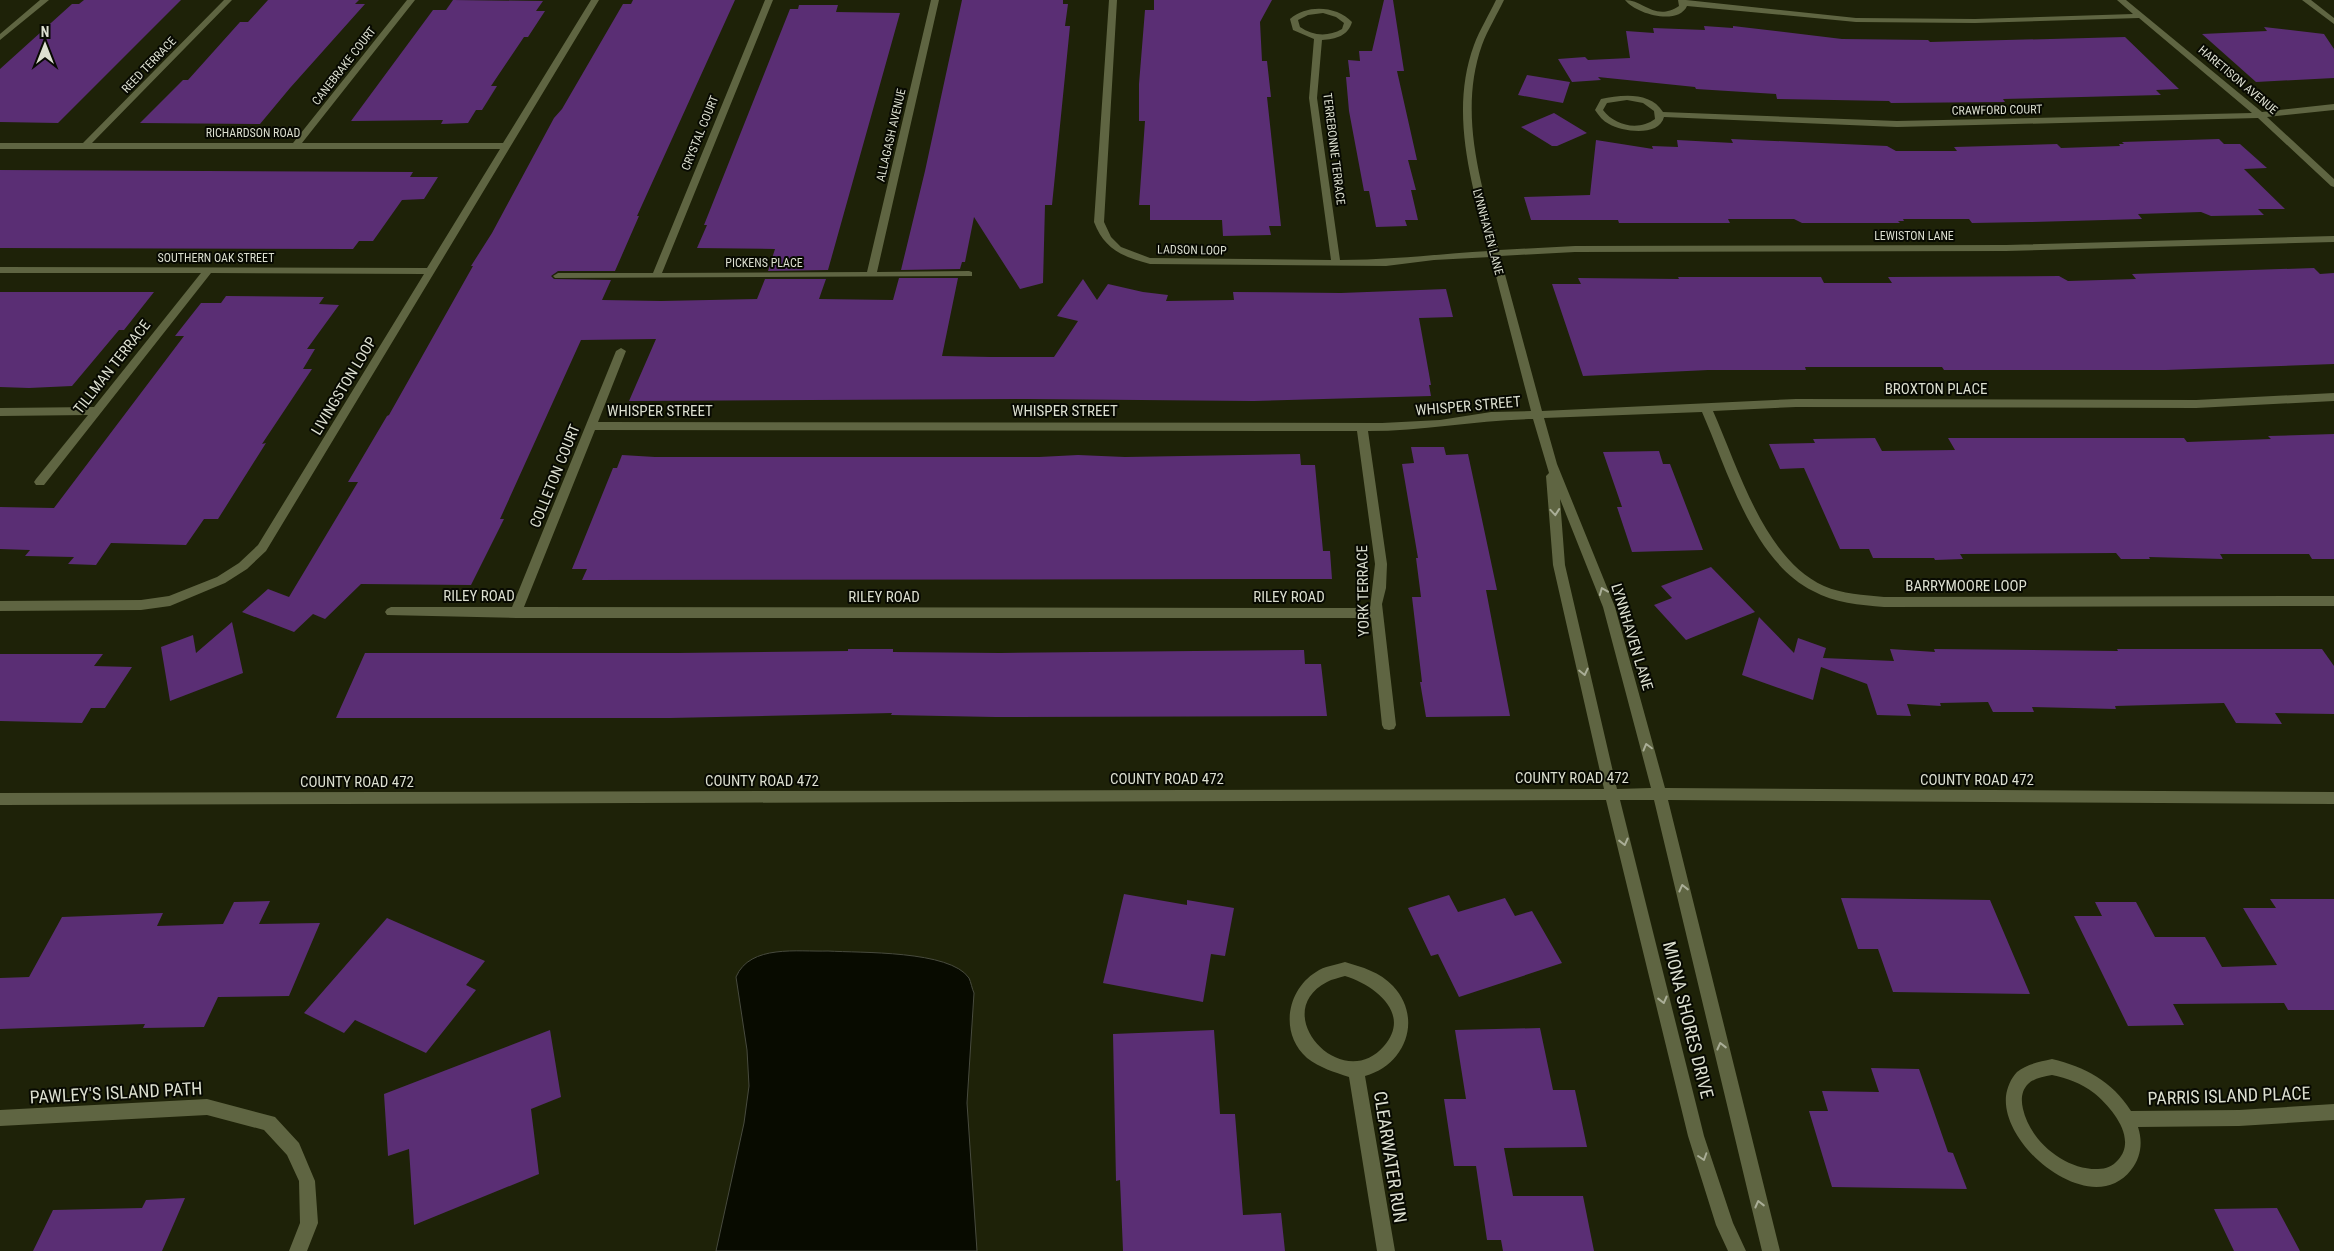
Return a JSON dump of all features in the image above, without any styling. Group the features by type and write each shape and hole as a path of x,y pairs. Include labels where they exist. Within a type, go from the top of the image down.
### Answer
{"street":[{"path":"0,38 45,0"},
{"name":"REED TERRACE","path":"85,146 228,0"},
{"name":"CANEBRAKE COURT","path":"295,146 411,0"},
{"name":"LIVINGSTON LOOP","path":"0,606 141,605 170,602 200,591 243,566 262,548 275,530 594,0"},
{"name":"CRYSTAL COURT","path":"656,276 769,0"},
{"name":"ALLAGASH AVENUE","path":"871,275 935,0"},
{"name":"LADSON LOOP","path":"1113,0 1099,222 1103,236 1114,247 1150,261 1386,263 1434,256 1494,253"},
{"name":"LYNNHAVEN LANE","path":"1500,0 1478,45 1472,68 1466,115 1474,176 1551,464 1609,606 1660,794"},
{"path":"1630,0 1641,9 1657,13 1679,10 1683,1 1865,20 1975,21 2140,16"},
{"name":"HARETISON AVENUE","path":"2122,0 2259,114 2334,184"},
{"path":"2306,0 2334,22"},
{"path":"1324,11 1339,15 1348,22 1346,30 1342,34 1318,37 1309,35 1296,28 1294,19 1306,13 1324,11"},
{"name":"TERREBONNE TERRACE","path":"1318,37 1313,98 1336,263"},
{"path":"1627,97 1646,101 1653,105 1660,114 1655,124 1638,128 1627,127 1608,120 1599,110 1604,101 1627,97"},
{"name":"CRAWFORD COURT","path":"1660,114 1897,124 2259,114 2334,107"},
{"name":"RICHARDSON ROAD","path":"0,146 507,146"},
{"name":"LEWISTON LANE","path":"1494,253 1639,248 2015,248 2334,239"},
{"name":"SOUTHERN OAK STREET","path":"0,270 431,271"},
{"name":"TILLMAN TERRACE","path":"40,482 208,271"},
{"name":"PICKENS PLACE","path":"558,276 969,274"},
{"name":"COLLETON COURT","path":"516,613 621,351"},
{"name":"BROXTON PLACE","path":"1538,416 1705,406 1796,403 2196,404 2334,397"},
{"name":"BARRYMOORE LOOP","path":"1705,406 1759,530 1774,553 1792,571 1818,588 1850,598 1884,602 1972,603 2334,601"},
{"path":"0,412 97,411"},
{"name":"WHISPER STREET","path":"591,426 1362,427 1416,426 1484,417 1538,416"},
{"name":"YORK TERRACE","path":"1362,427 1382,564 1377,613 1389,725"},
{"name":"LYNNHAVEN LANE","path":"1551,464 1559,564 1612,794"},
{"name":"RILEY ROAD","path":"391,612 1377,613"},
{"name":"COUNTY ROAD 472","path":"0,799 1612,794 2334,798"},
{"name":"MIONA SHORES DRIVE","path":"1612,794 1696,1136 1725,1225 1737,1251"},
{"name":"MIONA SHORES DRIVE","path":"1660,794 1771,1251"},
{"path":"1345,969 1359,971 1373,977 1394,997 1399,1010 1401,1024 1399,1038 1392,1051 1383,1060 1370,1067 1356,1070 1339,1068 1323,1061 1309,1050 1300,1035 1296,1019 1297,1003 1310,984 1329,971 1345,969"},
{"path":"2052,1066 2086,1078 2109,1096 2126,1120 2132,1134 2133,1149 2121,1171 2108,1176 2094,1178 2077,1175 2044,1156 2030,1143 2017,1120 2013,1096 2017,1083 2025,1074 2037,1068 2052,1066"},
{"name":"CLEARWATER RUN","path":"1356,1070 1386,1251"},
{"name":"PAWLEY'S ISLAND PATH","path":"0,1118 207,1107 269,1123 293,1149 307,1181 309,1223 298,1251"},
{"name":"PARRIS ISLAND PLACE","path":"2126,1120 2239,1118 2334,1112"}],"shaded area":[{"path":"789,951 882,953 924,958 943,962 959,969 969,978 974,993 967,1103 977,1251 716,1251 744,1123 749,1086 747,1050 736,977 743,966 752,959 763,955"}],"building":[{"path":"84,0 181,0 58,123 0,122 0,69 72,4 79,4"},
{"path":"268,0 359,0 355,4 365,4 260,124 140,123 183,80 188,80 240,22 248,22"},
{"path":"453,0 543,1 536,11 545,11 528,37 524,37 491,86 497,86 482,110 476,110 468,123 441,124 443,120 351,121 433,10 446,10"},
{"path":"633,0 735,0 637,216 639,216 615,271 558,271 551,276 554,279 611,280 602,300 661,301 757,299 765,279 826,279 819,299 893,300 899,278 958,278 942,356 991,357 1054,357 1078,321 1057,316 1083,279 1097,300 1108,284 1143,292 1168,295 1166,301 1234,300 1233,292 1341,293 1446,289 1453,317 1419,318 1431,385 1429,385 1431,396 1254,401 1026,399 629,401 656,339 581,340 500,519 504,519 471,585 361,584 325,619 313,614 294,632 242,612 268,589 289,597 358,482 348,482 389,415 473,266 471,266 492,233 554,118 562,109 623,4 631,4"},
{"path":"962,0 1063,0 1063,4 1068,4 1065,26 1070,26 1052,205 1045,205 1043,283 1020,289 974,217 965,262 962,262 960,269 901,270 925,171"},
{"path":"1154,0 1272,0 1260,22 1262,61 1267,61 1271,97 1267,97 1281,226 1269,226 1271,235 1223,236 1222,220 1150,220 1150,205 1139,205 1145,121 1139,121 1139,84 1145,10 1154,10"},
{"path":"1384,0 1393,0 1404,71 1397,71 1417,160 1408,160 1416,190 1411,190 1418,220 1405,220 1407,226 1376,227 1369,191 1364,191 1349,111 1346,77 1350,77 1348,60 1360,61 1359,51 1372,51"},
{"path":"799,5 838,5 836,12 900,13 828,270 768,271 775,249 697,248 707,225 704,225 790,9 798,9"},
{"path":"1704,26 1733,28 1733,26 1842,39 1928,40 1930,42 2125,37 2179,89 2156,90 2161,95 2003,99 2005,102 1891,103 1889,101 1777,99 1776,94 1696,89 1695,87 1598,77 1601,80 1572,82 1558,59 1585,57 1588,60 1630,58 1626,31 1654,33 1653,28 1705,30"},
{"path":"2264,27 2324,34 2334,49 2334,78 2256,82 2202,34 2267,31"},
{"path":"1527,75 1570,82 1563,103 1518,95"},
{"path":"1554,113 1587,133 1557,146 1552,146 1521,127"},
{"path":"1731,139 1887,146 1896,151 1957,151 1954,147 2057,144 2061,148 2120,146 2119,144 2124,144 2122,142 2219,139 2224,144 2240,144 2267,168 2244,169 2285,209 2258,209 2264,215 2211,216 2201,212 2138,214 2142,219 1972,223 1969,219 1903,219 1904,221 1898,221 1900,223 1802,223 1794,219 1728,219 1730,223 1619,223 1618,220 1531,220 1524,197 1590,195 1596,140 1653,149 1652,146 1678,147 1677,140 1733,143"},
{"path":"0,170 413,172 410,177 438,177 424,199 402,200 373,241 359,241 353,249 0,248"},
{"path":"2314,268 2320,274 2334,273 2334,364 2166,370 1944,370 1942,367 1805,367 1806,370 1708,370 1583,376 1552,284 1581,284 1578,278 1679,279 1678,277 1821,277 1824,283 1892,283 1888,277 2059,276 2068,281 2136,279 2132,274"},
{"path":"0,292 154,292 124,330 119,330 72,386 29,388 0,387"},
{"path":"226,296 324,297 319,304 339,305 307,349 315,349 303,369 312,369 262,444 266,443 218,519 204,519 186,545 111,543 96,565 68,564 74,557 25,556 30,550 0,549 0,507 54,508 184,336 175,336 201,303 221,303"},
{"path":"2334,434 2334,559 2312,559 2309,554 2220,554 2223,559 2149,557 2150,559 2121,559 2116,553 1960,554 1963,559 1935,560 1934,558 1873,558 1869,549 1840,549 1804,468 1780,469 1769,444 1815,443 1813,439 1875,438 1882,451 1955,450 1948,438 2184,438 2187,442 2271,439 2268,436"},
{"path":"1411,447 1444,447 1446,455 1468,454 1497,590 1486,590 1510,716 1426,717 1420,682 1422,682 1412,597 1421,597 1416,558 1418,558 1402,464 1414,463"},
{"path":"1659,451 1663,464 1670,464 1703,550 1632,552 1617,507 1622,507 1603,452"},
{"path":"1300,454 1301,465 1315,465 1323,551 1330,551 1332,579 582,580 587,569 572,569 613,468 617,468 622,455 655,457 1039,457 1078,455 1125,457"},
{"path":"1711,567 1755,612 1686,640 1654,605 1672,598 1661,586"},
{"path":"1759,617 1794,653 1798,638 1826,648 1823,658 1894,661 1890,649 1935,652 1934,649 2118,651 2117,649 2322,649 2334,666 2334,714 2275,713 2282,724 2236,723 2224,703 2115,706 2116,709 2032,707 2034,712 1993,712 1988,702 1940,703 1941,706 1907,704 1911,716 1877,715 1867,684 1821,667 1813,700 1742,675"},
{"path":"232,622 243,673 170,701 161,647 193,635 196,653"},
{"path":"848,649 893,649 893,652 1000,653 1304,650 1305,664 1321,664 1327,716 995,717 891,715 892,713 670,718 336,718 365,653 677,653 848,651"},
{"path":"0,654 103,654 94,666 132,667 105,708 91,708 82,723 0,721"},
{"path":"1124,894 1187,905 1187,900 1234,908 1225,956 1211,954 1203,1002 1103,983"},
{"path":"1449,895 1458,912 1505,898 1515,916 1532,911 1562,963 1459,997 1438,954 1431,956 1408,908"},
{"path":"1841,898 1990,900 2030,994 1893,992 1878,949 1858,949"},
{"path":"2270,899 2334,899 2334,1010 2288,1010 2284,1003 2173,1004 2184,1025 2128,1026 2074,916 2102,916 2095,902 2136,902 2155,937 2205,937 2222,967 2277,965 2243,908 2276,908"},
{"path":"270,901 259,924 320,923 289,996 218,997 204,1027 143,1028 145,1024 0,1029 0,978 29,977 62,917 163,913 157,926 223,924 234,902"},
{"path":"387,918 485,961 466,985 476,990 426,1053 355,1020 344,1033 304,1013"},
{"path":"1540,1028 1553,1090 1575,1090 1587,1147 1504,1148 1513,1196 1583,1196 1594,1251 1503,1251 1501,1240 1487,1240 1476,1166 1454,1166 1444,1099 1466,1099 1455,1030"},
{"path":"550,1030 561,1097 531,1109 539,1174 414,1225 409,1149 388,1156 384,1094"},
{"path":"1214,1030 1220,1114 1235,1114 1243,1215 1281,1213 1285,1251 1123,1251 1120,1180 1116,1181 1113,1034"},
{"path":"1871,1068 1919,1069 1948,1152 1953,1153 1967,1189 1832,1187 1809,1111 1828,1111 1822,1091 1879,1092"},
{"path":"185,1198 162,1251 33,1251 53,1210 142,1208 146,1200"},
{"path":"2277,1208 2300,1251 2234,1251 2214,1209"}]}
